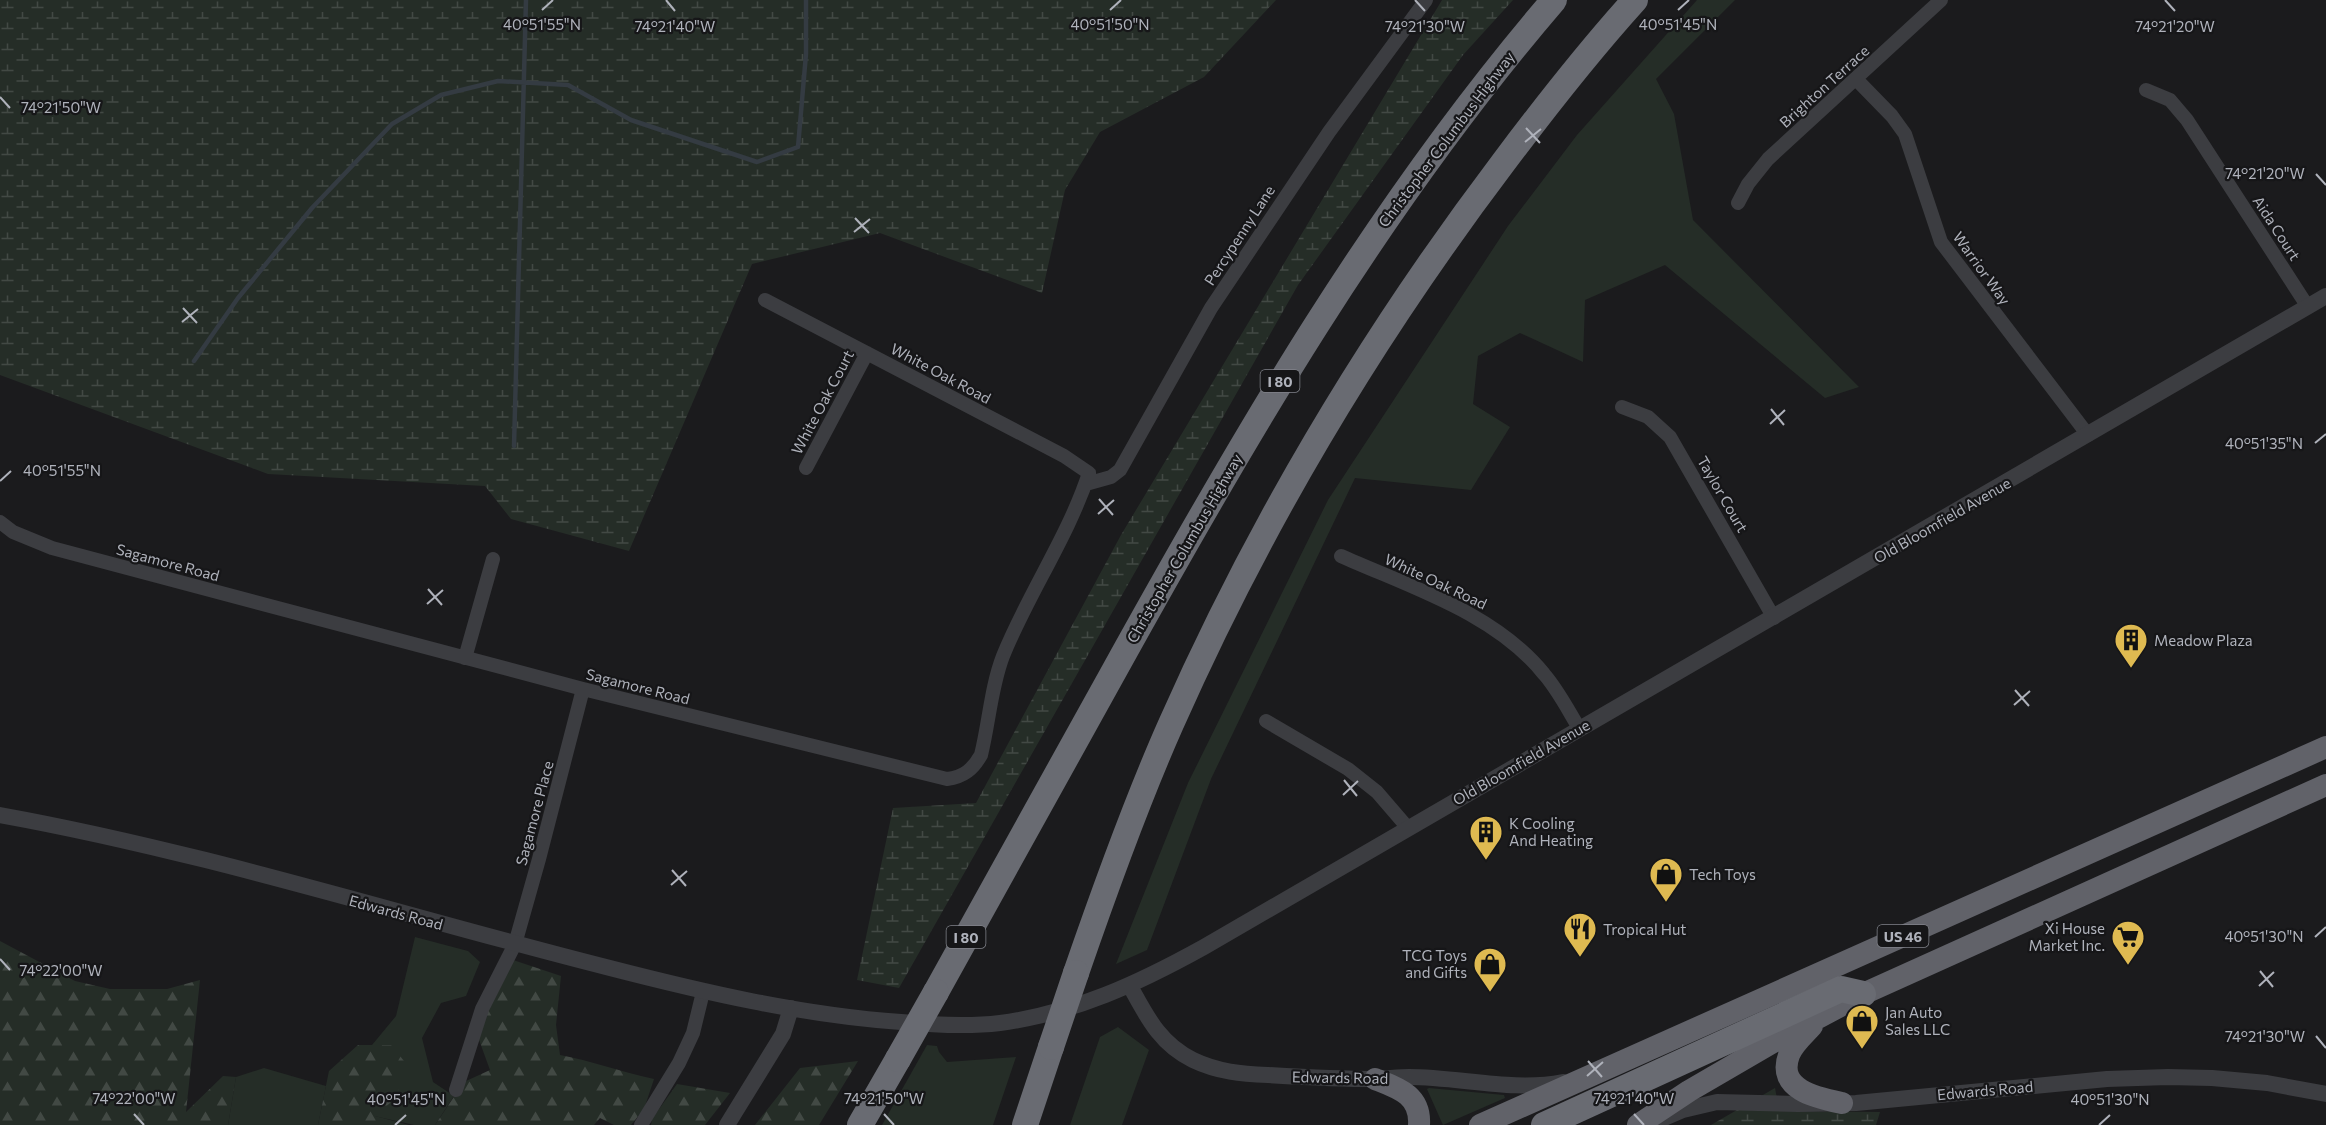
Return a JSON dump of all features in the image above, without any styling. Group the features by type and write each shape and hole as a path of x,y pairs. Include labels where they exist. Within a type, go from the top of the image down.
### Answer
{"highway":[{"name":"Christopher Columbus Highway","path":"860,1125 1173,565 1295,356 1361,255 1431,156 1505,59 1554,0"},
{"path":"1025,1125 1128,829 1172,723 1231,599 1317,442 1379,339 1474,201 1553,98 1635,0"},
{"name":"US 46","path":"1480,1125 2326,747"},
{"name":"US 46","path":"1638,1125 1689,1091 1863,994 2326,785"},
{"path":"1544,1125 1841,989 1863,994"},
{"path":"1821,1016 1794,1046 1789,1055 1788,1077 1801,1091 1842,1103"},
{"path":"1375,1079 1406,1092 1417,1107 1419,1125"}],"street":[{"name":"Percypenny Lane","path":"1086,484 1111,477 1120,470 1211,308 1329,132 1426,0"},
{"name":"Brighton Terrace","path":"1738,203 1748,184 1768,159 1941,0"},
{"name":"Warrior Way","path":"1856,79 1892,116 1905,135 1941,242 2088,435"},
{"name":"Aida Court","path":"2146,90 2170,100 2187,120 2308,307"},
{"name":"Old Bloomfield Avenue","path":"791,1008 881,1021 945,1025 990,1024 1048,1015 1130,986 1195,952 1579,728 1774,618 2326,296"},
{"name":"White Oak Road","path":"765,300 1064,456 1089,473 1086,484"},
{"name":"White Oak Court","path":"806,468 867,353"},
{"name":"Taylor Court","path":"1622,407 1648,417 1670,437 1774,618"},
{"name":"Sagamore Road","path":"0,522 23,537 52,548 583,689 947,779 958,778 976,764 981,755 1002,660 1019,619 1078,505 1086,484"},
{"name":"White Oak Road","path":"1341,556 1470,614 1498,631 1524,652 1545,674 1579,728"},
{"path":"465,658 493,559"},
{"name":"Sagamore Place","path":"456,1090 482,1009 515,944 583,689"},
{"path":"1266,721 1348,769 1377,792 1408,828"},
{"name":"Edwards Road","path":"0,815 74,828 212,861 515,944 703,992 791,1008"},
{"name":"Edwards Road","path":"1130,986 1150,1024 1167,1044 1194,1061 1217,1070 1241,1074 1295,1077 1375,1079 1409,1077 1535,1085 1588,1077"},
{"path":"641,1125 679,1063 693,1033 703,992"},
{"path":"727,1125 776,1047 783,1034 791,1008"},
{"name":"Edwards Road","path":"1648,1125 1683,1110 1717,1102 1842,1103 2107,1079 2212,1078 2267,1083 2326,1094"}],"green space":[{"path":"0,0 1276,0 1204,77 1100,132 1065,190 1042,293 880,233 752,264 629,551 511,519 485,486 268,474 0,375"},
{"path":"1442,0 1513,0 1463,55 1298,285 899,988 857,980 893,808 976,803 1121,535"},
{"path":"1697,0 1735,0 1656,79 1674,114 1693,220 1859,387 1825,398 1665,265 1585,300 1583,362 1520,333 1478,356 1473,404 1510,427 1471,490 1355,478 1211,779 1147,950 1116,964 1188,783 1328,500 1508,226 1577,135"},
{"path":"415,937 468,951 480,962 466,996 441,1003 422,1038 433,1082 454,1096 435,1125 414,1125 374,1116 391,1045 372,1045 396,1016"},
{"path":"0,941 75,981 110,989 167,989 200,980 186,1112 223,1076 236,1077 228,1125 0,1125"},
{"path":"513,960 561,976 556,1025 560,1055 654,1079 644,1109 631,1125 614,1125 600,1118 594,1125 435,1125 464,1082 490,1070 474,1026"},
{"path":"1118,1027 1149,1050 1122,1125 1070,1125 1100,1037"},
{"path":"358,1045 391,1045 404,1061 397,1097 375,1116 409,1125 318,1125 329,1071"},
{"path":"927,1045 937,1046 947,1062 1016,1057 993,1125 882,1125"},
{"path":"858,1061 819,1125 755,1125 800,1068"},
{"path":"264,1068 326,1086 318,1125 228,1125 236,1077"},
{"path":"677,1084 730,1093 705,1125 651,1125 652,1119"},
{"path":"1775,1088 1779,1111 1880,1112 1876,1125 1711,1125"},
{"path":"1427,1089 1504,1095 1505,1098 1443,1125"}],"waterway":[{"path":"514,446 526,0"},
{"path":"194,361 238,298 312,208 392,124 441,95 498,81 568,85 631,120 757,162 798,147 806,54 806,0"}],"place":[{"name":"Meadow Plaza","path":"2131,669"},
{"name":"K Cooling And Heating","path":"1486,861"},
{"name":"Tech Toys","path":"1666,903"},
{"name":"Tropical Hut","path":"1580,958"},
{"name":"Xi House Market Inc.","path":"2128,966"},
{"name":"TCG Toys and Gifts","path":"1490,993"},
{"name":"Jan Auto Sales LLC","path":"1862,1050"}]}
